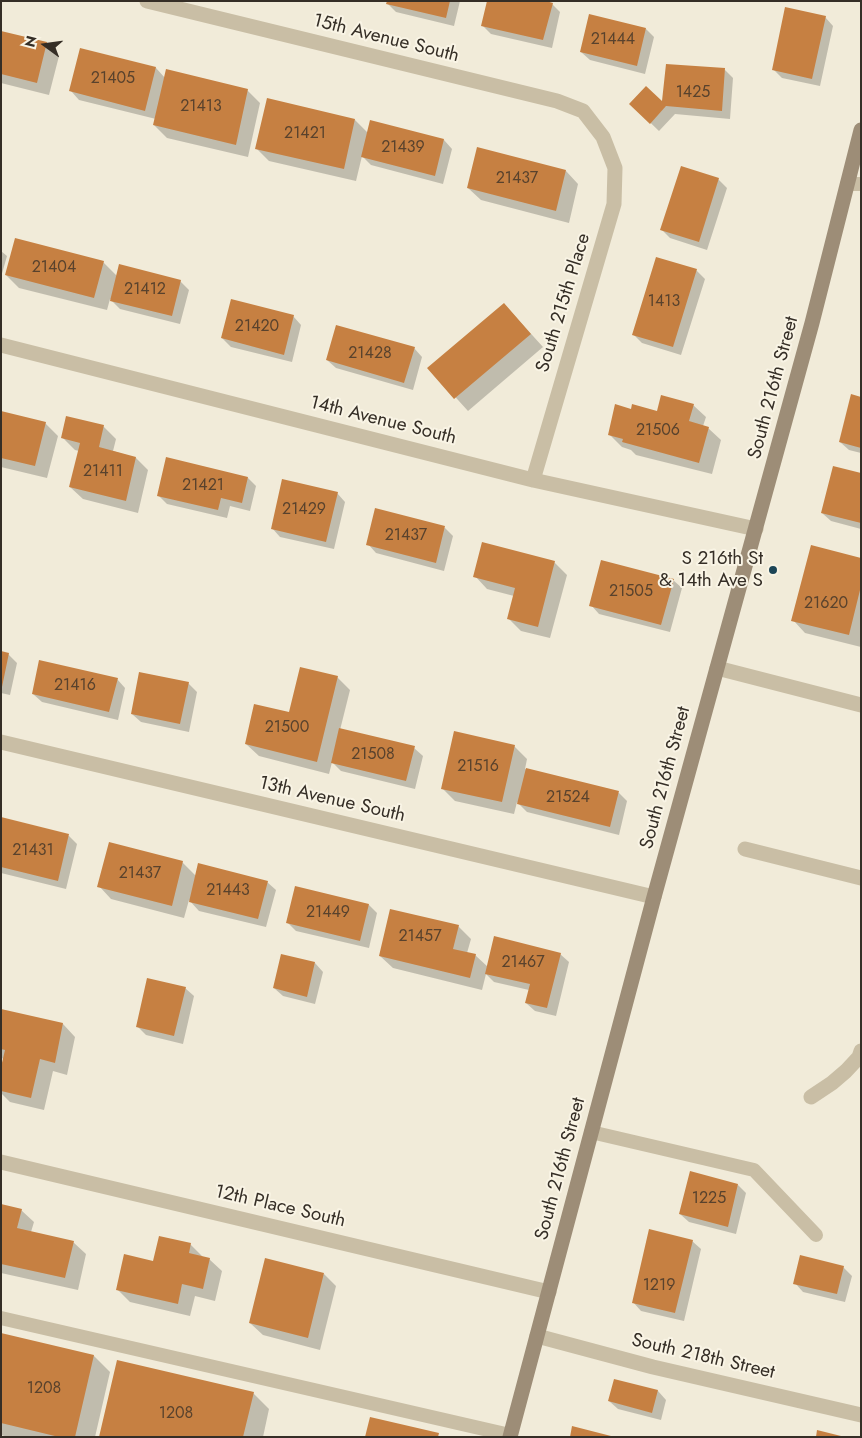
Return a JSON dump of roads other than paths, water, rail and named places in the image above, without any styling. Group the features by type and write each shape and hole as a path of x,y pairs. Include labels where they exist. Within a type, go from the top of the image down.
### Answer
{"main road":[{"name":"South 216th Street","path":"510,1436 654,897 812,323 854,184 861,130"}],"street":[{"name":"15th Avenue South","path":"147,1 557,101 583,111 604,137"},
{"name":"South 215th Place","path":"532,480 614,204 615,168 604,137"},
{"name":"14th Avenue South","path":"1,345 532,480 756,529"},
{"path":"717,668 861,705"},
{"name":"13th Avenue South","path":"1,742 654,897"},
{"path":"745,849 861,878"},
{"path":"811,1097 846,1071 859,1057 861,1051"},
{"name":"12th Place South","path":"1,1162 549,1292"},
{"name":"South 218th Street","path":"537,1336 653,1367 861,1415"}],"lane":[{"path":"591,1132 754,1170 816,1235"},
{"path":"1,1318 510,1436"}],"place":[{"name":"S 216th St & 14th Ave S","path":"773,570"}]}
